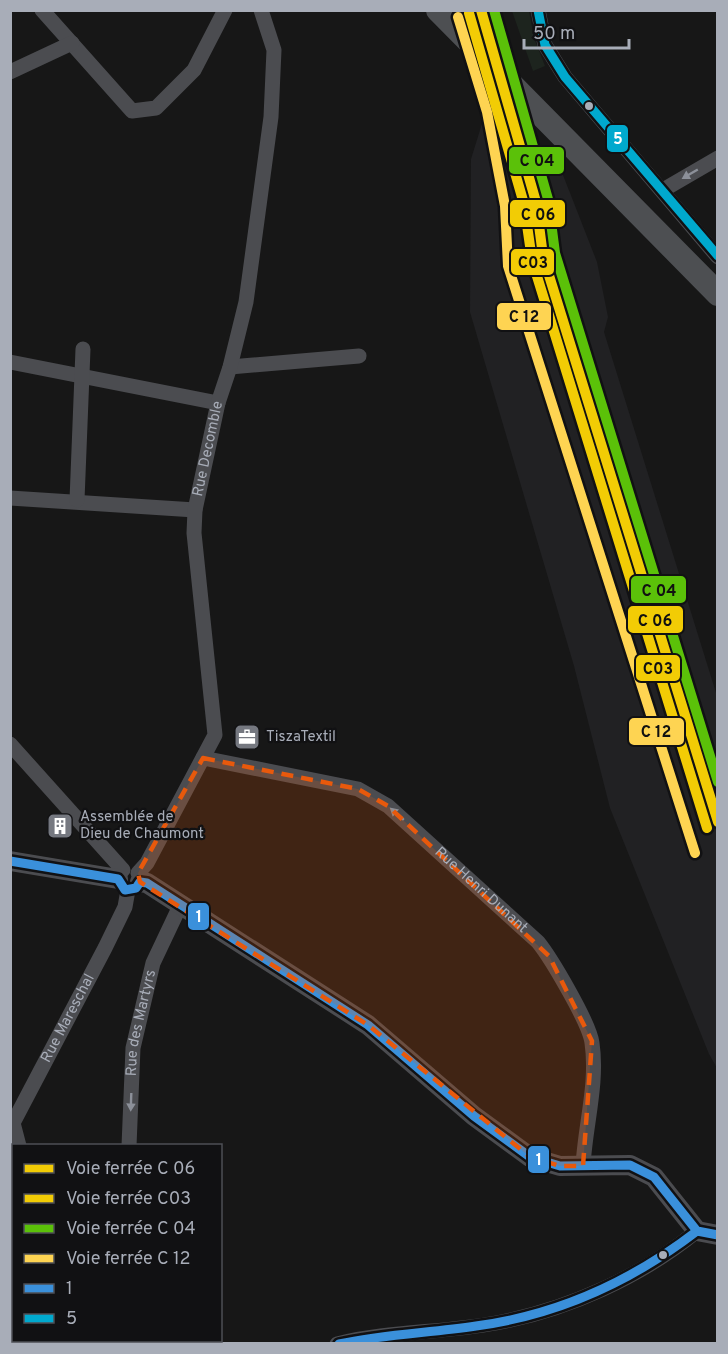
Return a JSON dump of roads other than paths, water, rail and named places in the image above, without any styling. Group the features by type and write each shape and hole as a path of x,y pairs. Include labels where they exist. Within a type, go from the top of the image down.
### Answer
{"main road":[{"path":"438,10 716,288"}],"street":[{"path":"42,10 132,111 156,108 194,70 225,10"},
{"name":"Rue Decomble","path":"129,879 147,862 214,735 194,533 195,510 218,403 230,367 246,302 274,78 274,50 261,10"},
{"path":"538,10 545,45 555,64 717,257"},
{"path":"10,72 72,43"},
{"path":"663,190 717,159"},
{"path":"77,500 83,348"},
{"path":"230,367 359,356"},
{"path":"10,362 218,403"},
{"path":"10,498 77,500 195,510"},
{"path":"10,744 129,879"},
{"name":"Rue Henri Dunant","path":"203,758 358,789 388,806 531,934 549,956 592,1041 593,1068 583,1166"},
{"path":"10,861 129,879 180,906 368,1025 474,1116 530,1157 560,1166 630,1165 641,1168 654,1177 697,1231 717,1235"},
{"name":"Rue Mareschal","path":"18,1144 12,1123 110,938 124,907 129,879"},
{"name":"Rue des Martyrs","path":"129,1144 133,1048 153,963 180,906"},
{"path":"337,1344 496,1323 535,1313 566,1303 653,1264 697,1231"}],"rail line":[{"name":"C03","path":"469,13 524,204 532,260 707,828"}],"place":[{"name":"TiszaTextil","path":"247,737"},
{"name":"Assemblée de Dieu de Chaumont","path":"60,826"}]}
